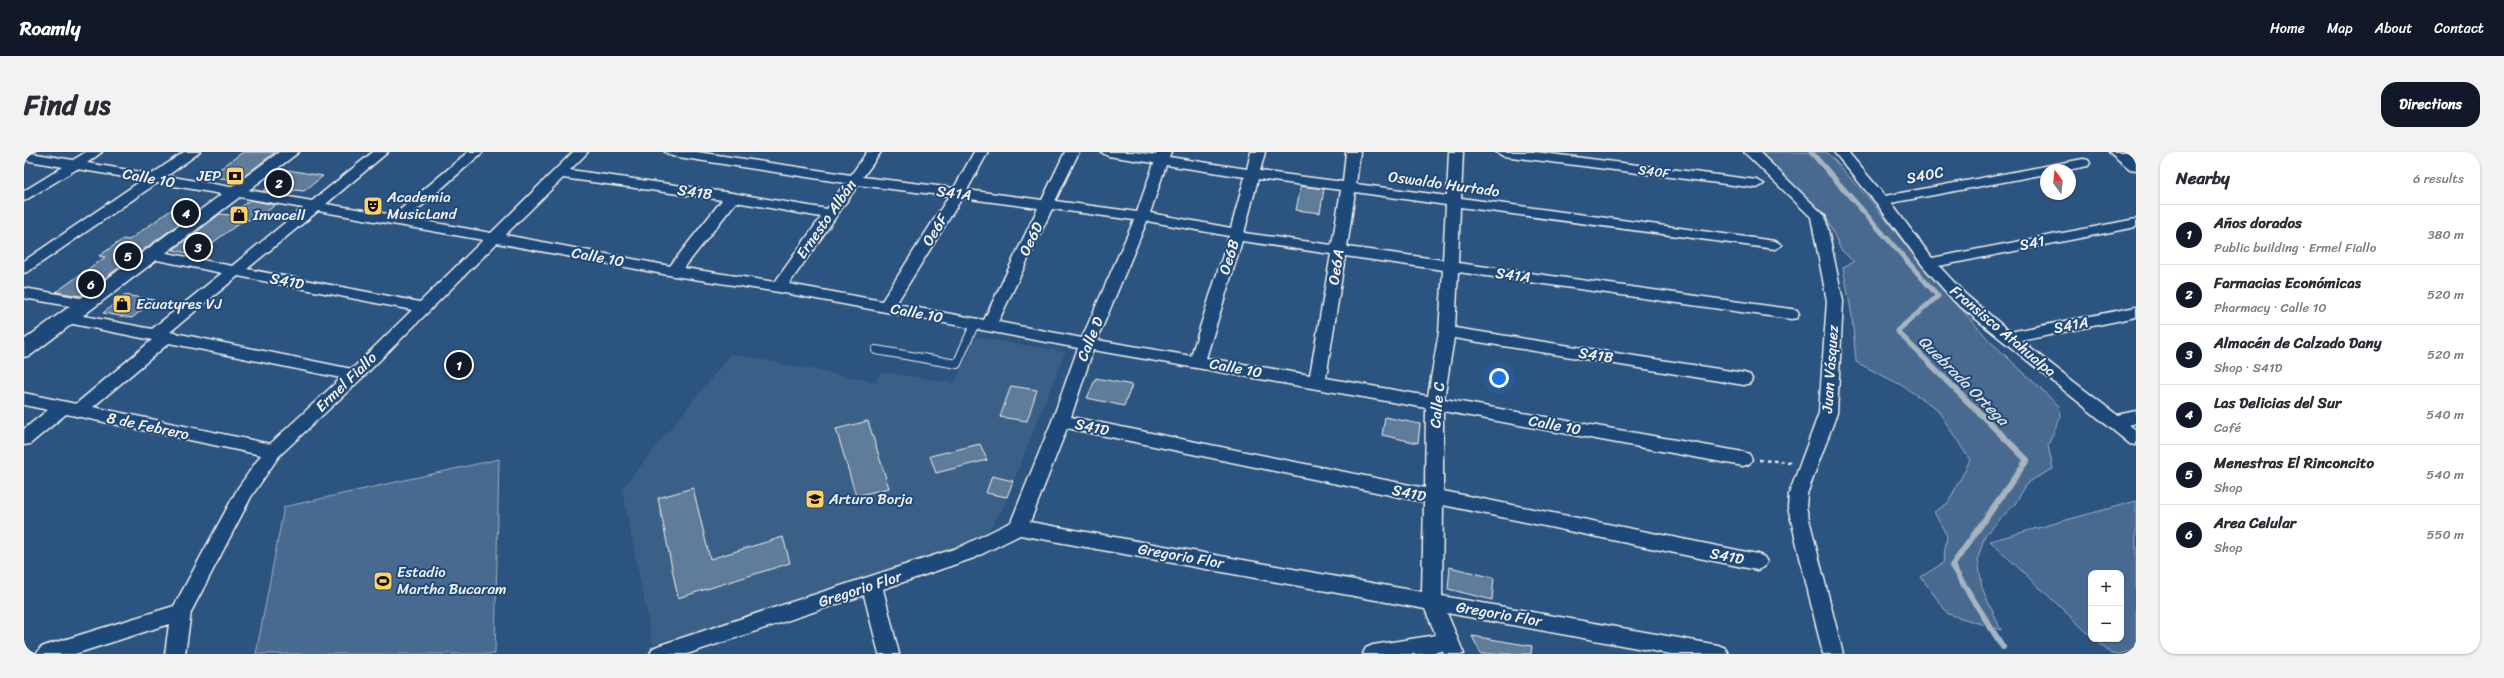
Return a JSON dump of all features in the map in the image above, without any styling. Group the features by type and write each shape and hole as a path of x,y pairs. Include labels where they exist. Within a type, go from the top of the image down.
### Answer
{"street":[{"path":"24,197 95,152"},
{"path":"24,268 193,152"},
{"path":"24,350 290,152"},
{"path":"24,439 70,410 162,335 233,270 381,152"},
{"path":"397,220 476,152"},
{"name":"Ermel Fiallo","path":"175,654 181,612 244,494 273,451 355,375 422,307 581,152"},
{"name":"S41A","path":"672,152 854,179 1142,217 1236,234 1339,250 1791,314"},
{"path":"757,165 768,152"},
{"name":"Ernesto Albán","path":"779,286 874,152"},
{"name":"Oe6F","path":"886,308 958,193 981,152"},
{"name":"Oe6D","path":"982,324 1047,204 1072,152"},
{"name":"Oswaldo Hurtado","path":"1108,152 1162,156 1251,174 1453,203 1775,245"},
{"name":"Oe6B","path":"1197,362 1236,234 1258,152"},
{"name":"Oe6A","path":"1317,382 1349,188 1353,152"},
{"name":"Calle C","path":"1452,647 1432,602 1436,403 1447,332 1456,152"},
{"name":"S40F","path":"1503,152 1757,184"},
{"name":"Juan Vásquez","path":"1752,152 1818,216 1835,301 1828,413 1798,494 1797,506 1814,571 1832,654"},
{"name":"Fransisco Atahualpa","path":"1841,152 1882,201 1928,263 1960,298 2007,338 2136,439"},
{"path":"2118,152 2136,164"},
{"name":"Calle 10","path":"24,156 152,179 314,205 674,271 779,286 886,308 1087,344 1317,382 1743,459"},
{"name":"Calle D","path":"1018,527 1061,421 1087,344 1142,217 1162,156"},
{"name":"S40C","path":"2076,164 2083,163"},
{"name":"S40C","path":"1882,201 2040,171"},
{"name":"S41B","path":"560,173 732,197 830,214"},
{"path":"674,271 732,197"},
{"name":"S41","path":"1928,263 2136,223"},
{"name":"S41D","path":"152,255 422,307"},
{"path":"24,294 86,304"},
{"name":"S41A","path":"2007,338 2136,312"},
{"path":"68,318 162,335 355,375"},
{"name":"S41B","path":"1447,332 1744,379"},
{"name":"8 de Febrero","path":"24,399 70,410 273,451"},
{"path":"2114,422 2136,416"},
{"name":"S41D","path":"1061,421 1433,498 1758,562"},
{"name":"Gregorio Flor","path":"660,654 872,586 967,553 1018,527 1718,654"},
{"path":"872,586 889,654"},
{"path":"47,654 181,612"},
{"path":"1373,654 1452,647"}],"lane":[{"path":"876,350 957,364 982,324"}],"path":[{"path":"1743,459 1810,463"}],"shaded area":[{"path":"1759,152 1827,152 1871,201 1920,263 1991,342 2059,406 2061,416 2048,445 2053,469 2028,482 2015,504 1985,535 1978,558 1982,588 2001,630 1948,614 1921,577 1943,563 1947,536 1934,512 1948,503 1970,460 1937,409 1901,385 1856,362 1852,316 1843,267 1854,262 1841,250 1825,215"},
{"name":"Arturo Borja","path":"976,337 1065,352 1002,510 989,529 975,542 952,552 653,644 622,489 731,354 876,382 881,372 955,383"},
{"name":"Estadio Martha Bucaram","path":"499,459 495,654 256,654 284,507"},
{"path":"2136,501 2136,649 2120,654 2111,654 2098,642 2124,642 2124,570 2088,570 2088,633 1990,541"}],"building":[{"path":"243,152 275,152 242,178 232,180 210,176"},
{"path":"288,170 323,176 304,191 295,190 288,195 263,191"},
{"path":"1301,186 1324,189 1320,213 1296,210"},
{"path":"250,200 275,205 255,221 245,219 196,255 173,250 220,214 231,215"},
{"path":"175,207 198,210 80,296 56,292 105,257 99,256 123,239 129,240"},
{"path":"125,295 154,300 132,318 103,313"},
{"path":"1096,378 1132,385 1124,406 1087,398"},
{"path":"1011,386 1037,390 1027,421 1000,417"},
{"path":"1385,417 1420,424 1418,443 1382,435"},
{"path":"868,421 889,488 856,496 836,429"},
{"path":"980,444 987,460 936,473 930,456"},
{"path":"992,476 1013,481 1007,497 986,493"},
{"path":"693,488 710,559 783,537 790,563 678,598 658,498"},
{"path":"1450,567 1494,578 1492,600 1448,589"},
{"path":"1472,636 1532,646 1531,654 1481,654"}],"waterway":[{"name":"Quebrada Ortega","path":"1811,152 1938,296 1897,331 1941,375"},
{"name":"Quebrada Ortega","path":"1941,375 2027,460 1952,566 2003,647"}],"place":[{"name":"JEP","path":"235,176"},
{"name":"Farmacias Económicas","path":"279,183"},
{"name":"Academia MusicLand","path":"373,206"},
{"name":"Las Delicias del Sur","path":"186,213"},
{"name":"Invacell","path":"239,215"},
{"name":"Almacén de Calzado Dany","path":"198,247"},
{"name":"Menestras El Rinconcito","path":"128,256"},
{"name":"Area Celular","path":"91,284"},
{"name":"Ecuatyres VJ","path":"122,304"},
{"name":"Años dorados","path":"459,365"},
{"name":"Arturo Borja","path":"815,499"},
{"name":"Estadio Martha Bucaram","path":"383,581"}]}
